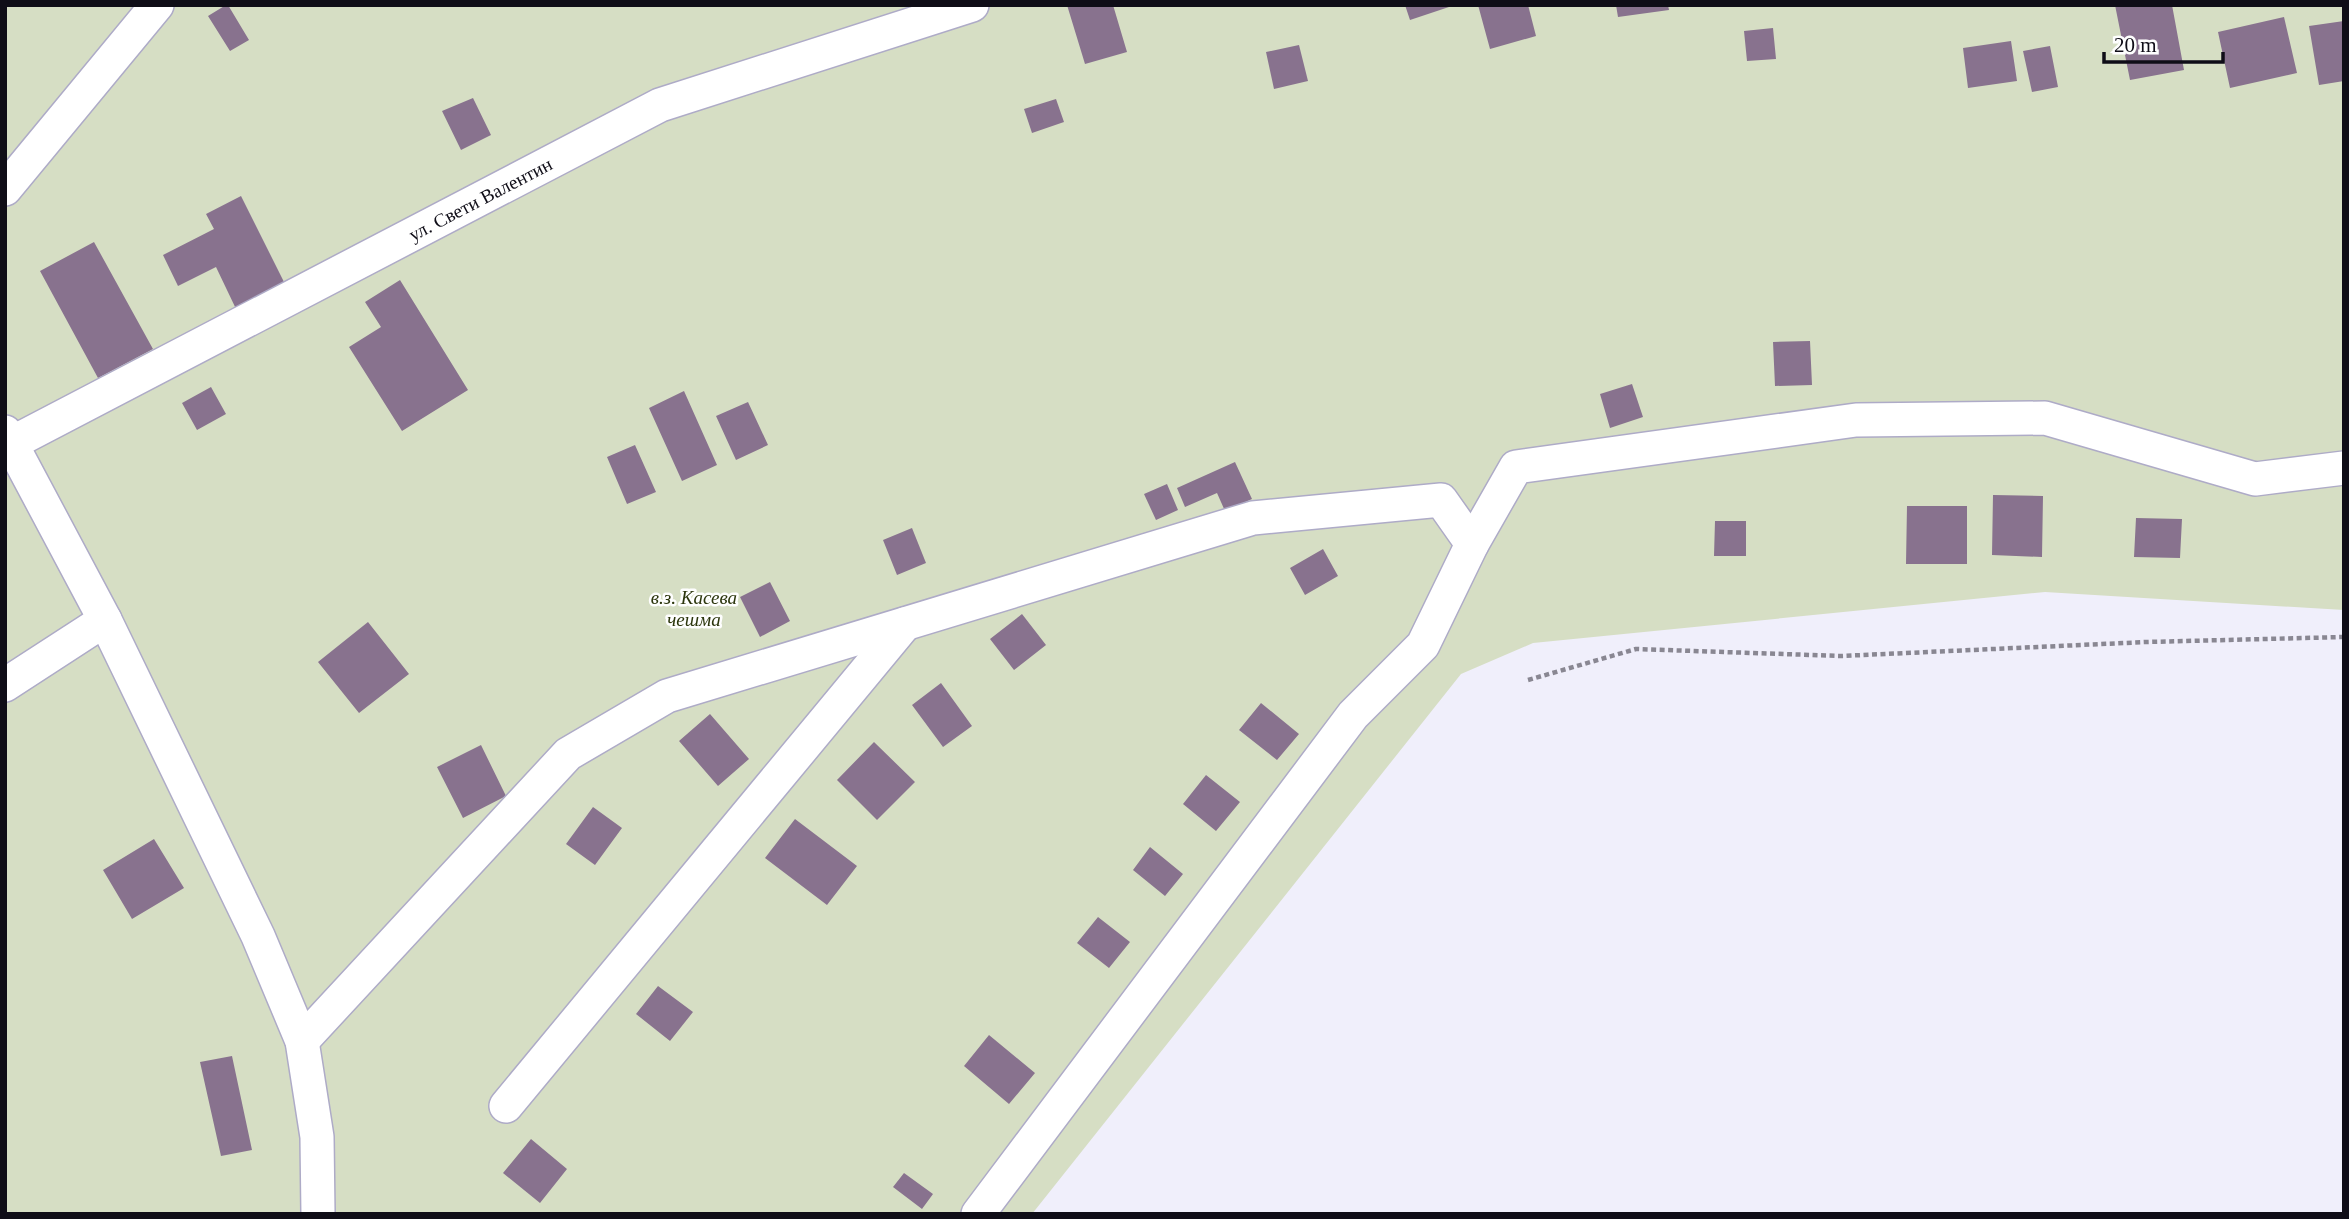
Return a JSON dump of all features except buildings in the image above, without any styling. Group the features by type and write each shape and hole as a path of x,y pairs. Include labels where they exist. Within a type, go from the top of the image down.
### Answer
{"street":[{"path":"5,189 157,5"},
{"name":"ул. Свети Валентин","path":"9,437 660,105 972,5"},
{"path":"978,1214 1353,715 1423,645 1472,544 1516,467 1856,420 2045,418 2255,479 2344,468"},
{"path":"9,437 105,620 258,936 302,1041 317,1137 318,1214"},
{"path":"302,1041 568,754 667,696 1253,518 1441,500 1472,544"},
{"path":"5,685 105,620"},
{"path":"506,1106 905,624"}],"path":[{"path":"1528,680 1636,649 1842,656 2146,642 2344,637"}],"green space":[{"name":"в.з. Касева чешма","path":"5,5 2344,5 2344,610 2045,592 1533,643 1461,674 1032,1214 5,1214"}]}
